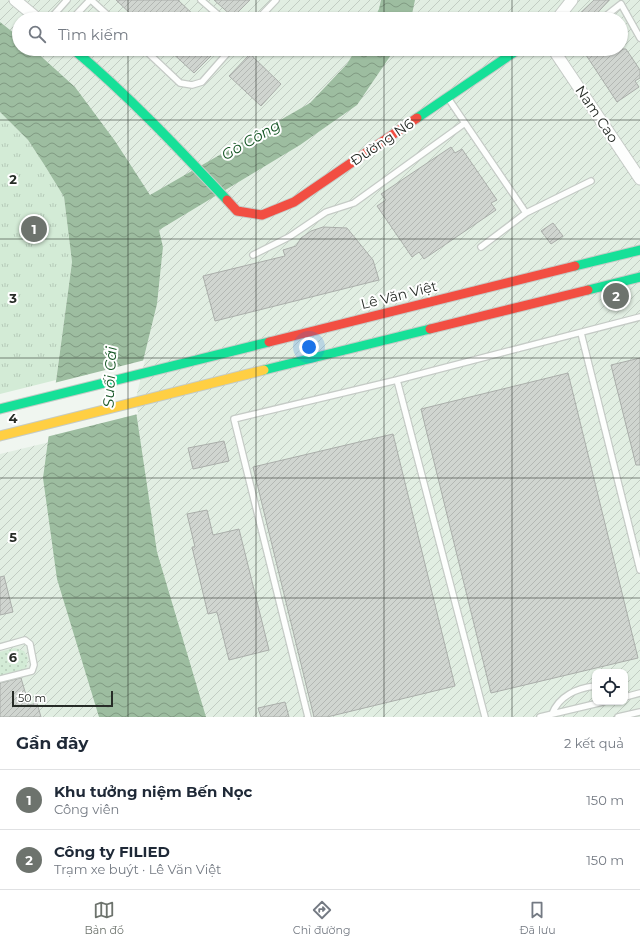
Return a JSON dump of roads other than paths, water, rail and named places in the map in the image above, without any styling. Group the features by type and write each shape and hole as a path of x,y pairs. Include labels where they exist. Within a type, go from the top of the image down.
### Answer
{"main road":[{"name":"Đường N6","path":"81,56 184,154 237,211 262,215 294,202 509,56"},
{"name":"Lê Văn Việt","path":"4,408 640,250"},
{"path":"0,436 640,277"}],"street":[{"path":"15,0 30,12"},
{"path":"564,12 572,0"},
{"name":"Nam Cao","path":"558,56 640,179"}],"lane":[{"path":"56,12 67,0"},
{"path":"79,12 90,0 104,12"},
{"path":"201,0 215,12"},
{"path":"265,12 276,0"},
{"path":"611,12 621,4 625,12"},
{"path":"628,17 640,38"},
{"path":"152,56 180,82 192,84 202,82 226,56"},
{"path":"448,97 526,213"},
{"path":"252,255 289,237 326,212 354,203 465,123"},
{"path":"481,247 526,213 591,181"},
{"path":"308,717 234,419 397,380 640,317"},
{"path":"581,333 640,570"},
{"path":"397,380 485,717"},
{"path":"0,647 25,640 30,644 34,665 32,671 0,679"},
{"path":"552,714 555,707 562,699 575,691 592,686"},
{"path":"628,696 640,693"},
{"path":"540,717 592,705"},
{"path":"618,717 640,712"}],"water":[{"path":"381,0 415,0 412,12 378,12"},
{"path":"0,22 12,31 12,56 41,56 75,87 115,141 150,195 310,103 347,64 352,56 390,56 357,105 300,145 159,230 163,247 157,304 134,398 157,552 206,717 99,717 57,579 43,478 72,262 64,197 28,140 0,112"}],"place":[{"name":"Khu tưởng niệm Bến Nọc","path":"34,229"},
{"name":"Công ty FILIED","path":"616,296"}],"water label":[{"name":"Gò Công","path":"251,140"},
{"name":"Suối Cái","path":"110,377"}]}
